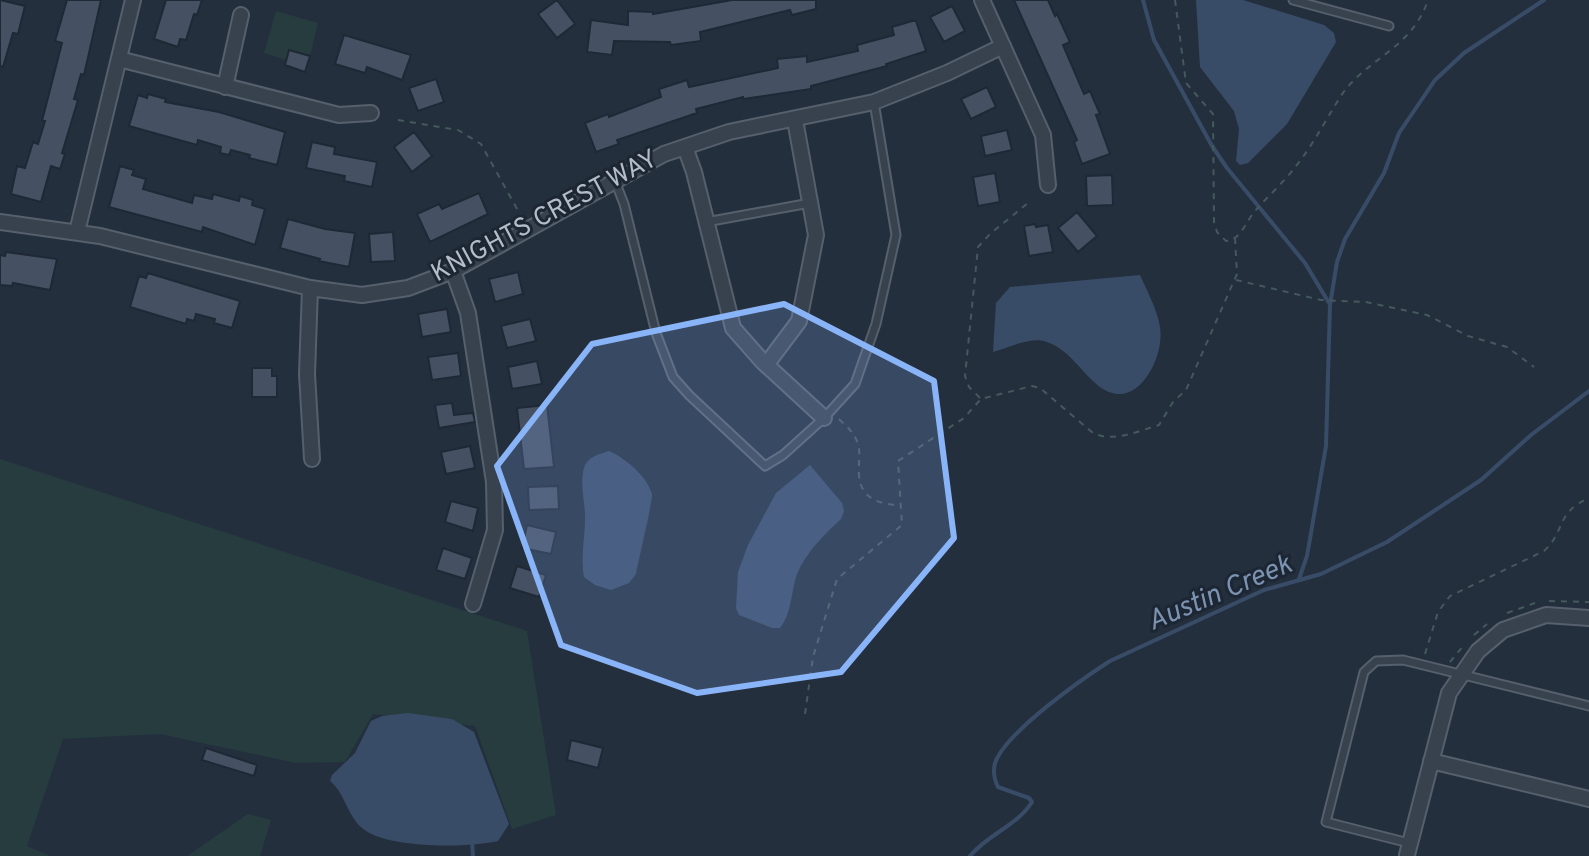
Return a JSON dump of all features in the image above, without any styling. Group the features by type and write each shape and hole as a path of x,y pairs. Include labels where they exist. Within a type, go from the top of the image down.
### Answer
{"street":[{"path":"77,232 133,0"},
{"path":"982,0 1043,135 1048,185"},
{"path":"225,87 241,15"},
{"name":"KNIGHTS CREST WAY","path":"0,222 77,232 177,253 310,288 362,295 408,288 453,271 664,154 729,132 874,102 947,73 1003,46"},
{"path":"119,59 339,115 371,113"},
{"path":"766,365 799,321 816,235 795,120"},
{"path":"685,147 733,328 766,365 831,418"},
{"path":"453,271 468,313 494,482 495,530 473,604"},
{"path":"310,288 307,374 312,459"},
{"path":"1408,849 1449,693 1478,651 1503,630 1546,615 1589,618"},
{"path":"1431,761 1589,799"}],"lane":[{"path":"1294,0 1389,26"},
{"path":"615,181 665,361 673,377 765,466 831,418 855,384 876,324 896,235 874,102"},
{"path":"706,222 810,203"},
{"path":"1408,849 1326,822 1364,672 1376,661 1403,660 1589,706"}],"path":[{"path":"1175,0 1186,83 1213,114 1214,222 1221,238 1226,241 1235,238 1314,142 1348,86 1409,34 1423,14 1428,0"},
{"path":"398,120 458,130 481,144 521,216"},
{"path":"981,399 969,387 965,376 978,247 1028,203"},
{"path":"805,714 813,657 837,579 902,525 898,461 964,418 981,399 1032,386 1040,388 1102,438 1159,425 1173,402 1186,390 1235,280 1238,258 1235,238"},
{"path":"1235,280 1321,300 1366,302 1427,315 1459,333 1507,347 1534,367"},
{"path":"831,418 853,432 859,446 858,472 863,491 876,502 901,505"},
{"path":"1424,658 1443,603 1459,591 1544,551 1553,541 1568,510 1589,498"}],"highlighted area":[{"path":"784,304 934,381 954,538 841,672 697,693 561,645 497,466 592,344"}],"green space":[{"path":"276,11 318,23 310,56 290,50 286,60 264,53"},
{"path":"0,459 527,631 556,815 512,829 475,726 373,714 345,762 296,763 160,734 63,739 27,846 50,856 0,856"},
{"path":"248,814 271,820 260,856 187,856"}],"water":[{"path":"1196,0 1243,0 1324,25 1334,33 1336,42 1287,124 1248,163 1240,165 1236,161 1239,129 1234,111 1200,67"},
{"path":"1140,275 1157,314 1160,339 1158,352 1146,377 1138,387 1127,393 1116,394 1103,389 1063,351 1047,342 1027,341 993,352 996,303 1010,287"},
{"path":"609,451 635,468 652,494 636,574 629,583 611,590 595,585 584,577 583,561 584,468 591,459"},
{"path":"810,465 842,503 844,511 841,519 805,558 797,574 784,622 780,628 772,628 739,615 736,608 738,572 748,545 776,493"},
{"path":"408,713 452,719 474,732 509,824 498,841 448,846 389,840 362,828 353,817 330,781 332,775 355,753 371,721 382,716"}],"building":[{"path":"0,0 25,6 18,34 13,33 3,67 0,66"},
{"path":"67,0 101,0 84,75 81,74 74,99 78,100 62,153 65,154 60,169 51,166 41,202 11,194 17,166 25,168 33,142 38,144 45,121 42,121 62,43 55,41"},
{"path":"166,0 202,0 186,40 180,39 178,47 154,39"},
{"path":"557,0 575,24 557,38 538,14"},
{"path":"732,0 816,0 816,9 792,15 790,10 700,32 701,41 671,45 670,42 614,41 612,55 587,52 591,20 628,25 628,11 653,14"},
{"path":"1014,0 1048,0 1055,16 1057,14 1070,42 1063,45 1084,94 1090,91 1100,114 1096,115 1110,154 1082,164 1074,142 1077,140"},
{"path":"952,6 965,31 944,42 930,17"},
{"path":"916,21 926,51 887,66 811,86 811,89 743,97 696,109 697,113 617,140 619,144 596,152 585,123 661,97 659,89 687,80 689,87 778,68 777,59 807,56 807,62 858,51 857,45 894,35 892,27"},
{"path":"344,35 411,55 402,80 367,67 365,73 335,64"},
{"path":"289,50 310,56 305,72 285,65"},
{"path":"436,79 444,102 418,111 409,88"},
{"path":"987,87 996,107 971,119 961,99"},
{"path":"148,94 166,99 165,102 219,112 285,132 277,165 231,150 229,155 220,153 221,147 198,140 197,145 129,126 138,95 147,98"},
{"path":"1007,130 1012,150 985,156 981,136"},
{"path":"414,132 432,156 412,172 394,147"},
{"path":"312,142 335,147 334,154 377,162 372,187 344,181 345,176 306,168"},
{"path":"120,166 134,170 132,175 146,179 143,189 192,203 194,195 212,199 213,194 239,201 240,196 253,200 252,205 265,209 255,245 203,227 202,232 109,207"},
{"path":"995,173 1000,202 978,206 973,177"},
{"path":"1112,175 1113,205 1087,206 1086,176"},
{"path":"479,193 488,214 430,242 417,214 439,204 442,209"},
{"path":"1077,212 1097,236 1078,252 1058,228"},
{"path":"288,219 355,233 349,267 280,248"},
{"path":"1035,224 1036,227 1048,225 1053,252 1029,256 1024,226"},
{"path":"393,232 395,261 371,262 369,234"},
{"path":"6,252 57,259 50,290 13,283 12,286 0,285 0,255 5,256"},
{"path":"518,272 523,294 495,302 489,279"},
{"path":"148,273 240,301 232,328 196,314 194,321 187,319 186,324 130,307 139,276 146,278"},
{"path":"447,309 451,332 422,337 418,314"},
{"path":"530,319 536,341 507,348 501,326"},
{"path":"458,353 461,376 432,380 428,357"},
{"path":"537,361 542,384 512,389 508,367"},
{"path":"252,368 272,368 272,376 277,376 277,397 252,397"},
{"path":"452,403 454,415 473,413 475,422 439,428 435,405"},
{"path":"547,405 554,467 524,469 517,408"},
{"path":"470,446 475,468 446,474 441,452"},
{"path":"558,486 559,509 529,510 528,487"},
{"path":"451,501 478,508 473,531 445,522"},
{"path":"527,525 556,532 551,554 522,548"},
{"path":"443,548 472,558 465,579 436,570"},
{"path":"517,566 546,575 539,597 510,588"},
{"path":"571,740 603,748 598,768 567,760"},
{"path":"206,748 257,765 254,776 202,760"}],"waterway":[{"path":"1143,0 1154,40 1212,146 1305,263 1329,303"},
{"path":"1299,579 1307,556 1326,446 1330,305 1337,262 1345,239 1384,173 1399,133 1435,80 1464,53 1544,0"},
{"name":"Austin Creek","path":"970,856 1019,817 1032,802 1029,798 998,787 994,775 995,763 1014,737 1064,693 1110,661 1264,590 1321,574 1387,542 1481,480 1531,435 1589,391"},
{"path":"472,841 473,856"}]}
